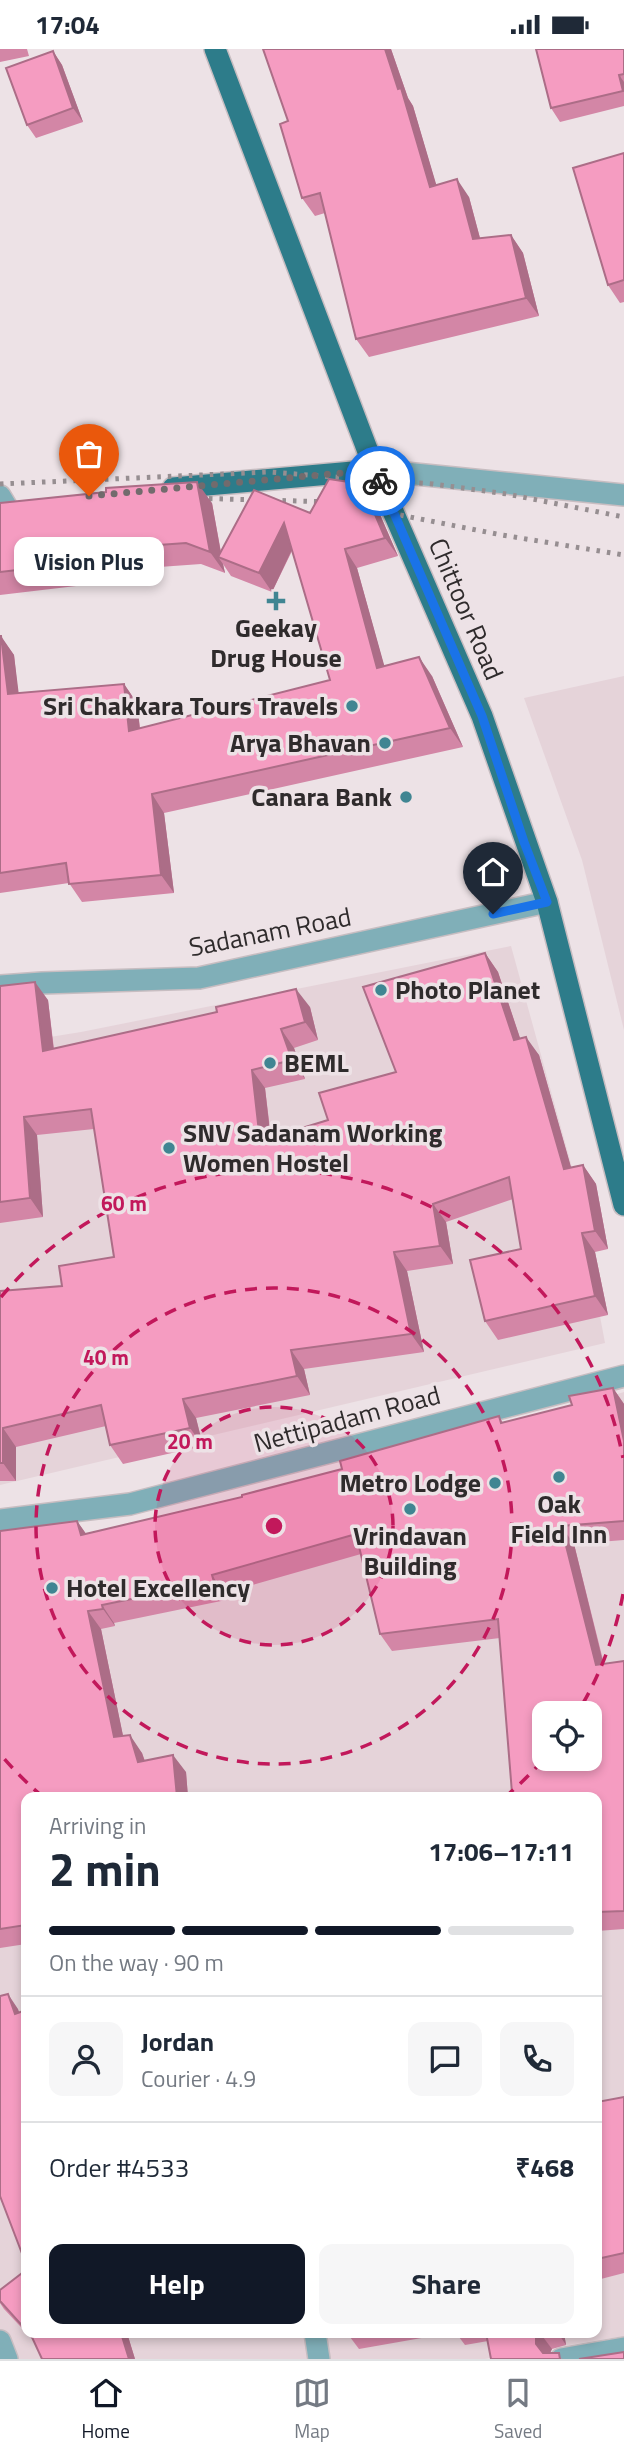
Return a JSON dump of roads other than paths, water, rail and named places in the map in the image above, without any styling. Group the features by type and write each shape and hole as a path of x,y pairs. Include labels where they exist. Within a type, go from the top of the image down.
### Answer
{"main road":[{"name":"Chittoor Road","path":"215,49 375,470 482,716 547,902 624,1205"},
{"path":"158,490 375,470"},
{"path":"2,503 29,503"}],"street":[{"path":"375,470 624,495"},
{"name":"Sadanam Road","path":"0,986 42,982 200,978 547,902"},
{"name":"Nettipadam Road","path":"0,1520 130,1504 624,1376"},
{"path":"316,2338 319,2359"},
{"path":"0,2341 7,2359"},
{"path":"561,2359 624,2348"}],"railway":[{"path":"0,484 268,472 433,484 507,494 624,517"},
{"path":"188,498 335,502"},
{"path":"359,507 624,555"}],"place":[{"name":"Vision Plus","path":"89,496"},
{"name":"Geekay Drug House","path":"276,601"},
{"name":"Sri Chakkara Tours Travels","path":"352,706"},
{"name":"Arya Bhavan","path":"385,743"},
{"name":"Canara Bank","path":"406,797"},
{"name":"Photo Planet","path":"381,990"},
{"name":"BEML","path":"270,1063"},
{"name":"SNV Sadanam Working Women Hostel","path":"169,1148"},
{"name":"Oak Field Inn","path":"559,1477"},
{"name":"Metro Lodge","path":"495,1483"},
{"name":"Vrindavan Building","path":"410,1509"},
{"name":"Hotel Excellency","path":"52,1588"}]}
